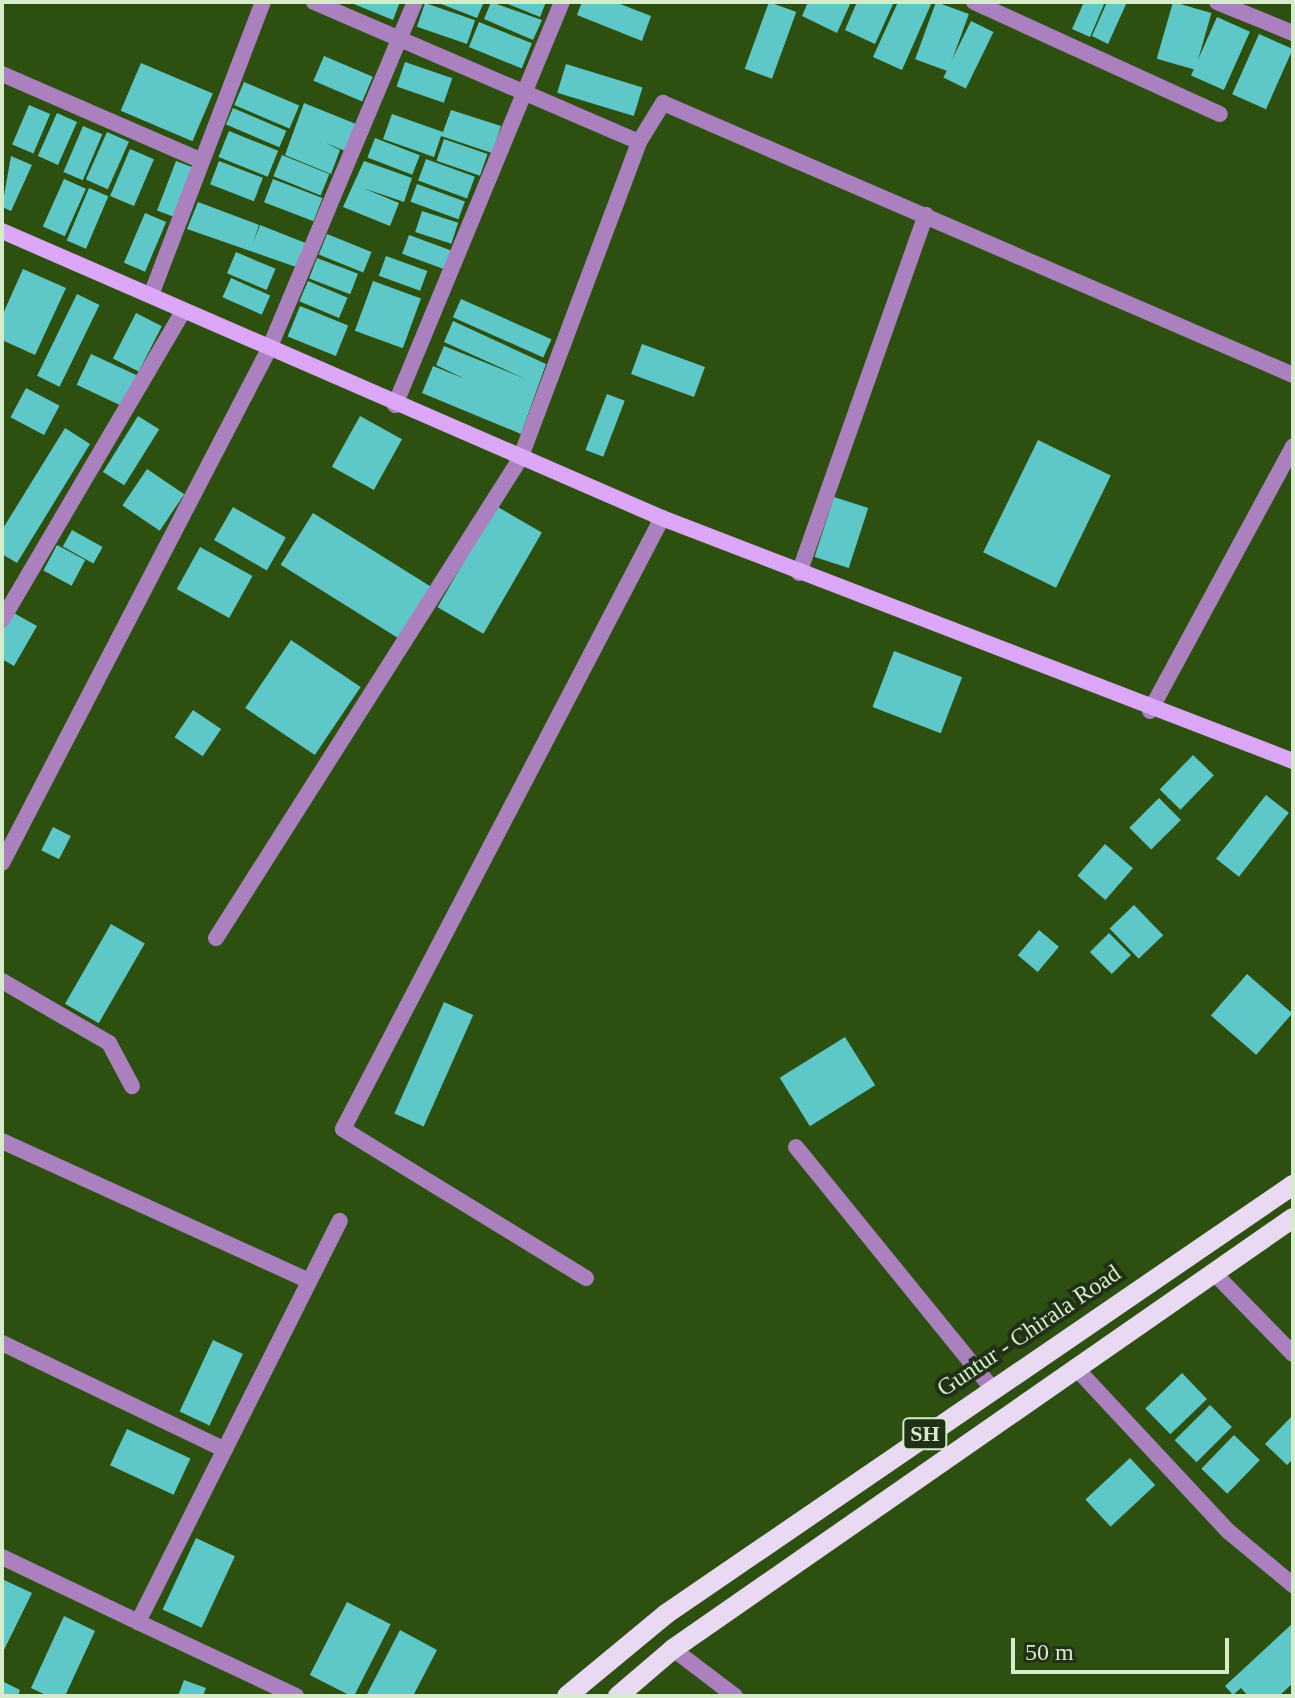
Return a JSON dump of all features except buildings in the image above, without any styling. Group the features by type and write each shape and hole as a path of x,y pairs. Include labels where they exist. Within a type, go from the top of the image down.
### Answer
{"main road":[{"name":"Guntur - Chirala Road","path":"567,1696 666,1614 992,1388 1293,1185"},
{"name":"SH","path":"618,1696 673,1649 1293,1218"}],"street":[{"path":"151,295 263,2"},
{"path":"314,2 398,42 639,142"},
{"path":"2,863 269,349 415,2"},
{"path":"395,405 562,2"},
{"path":"974,2 1220,114"},
{"path":"1217,2 1293,33"},
{"path":"2,74 202,161"},
{"path":"216,938 520,459 639,142 663,103 1293,375"},
{"path":"799,573 926,215"},
{"path":"2,231 395,405 662,518 1150,711 1293,761"},
{"path":"2,620 184,310"},
{"path":"1150,711 1293,446"},
{"path":"586,1278 343,1129 662,518"},
{"path":"2,981 109,1043 132,1086"},
{"path":"2,1141 309,1281"},
{"path":"796,1147 992,1388"},
{"path":"138,1622 340,1221"},
{"path":"1214,1273 1293,1354"},
{"path":"2,1343 225,1450"},
{"path":"1075,1367 1228,1531 1293,1585"},
{"path":"2,1557 296,1696"},
{"path":"673,1649 735,1696"}]}
